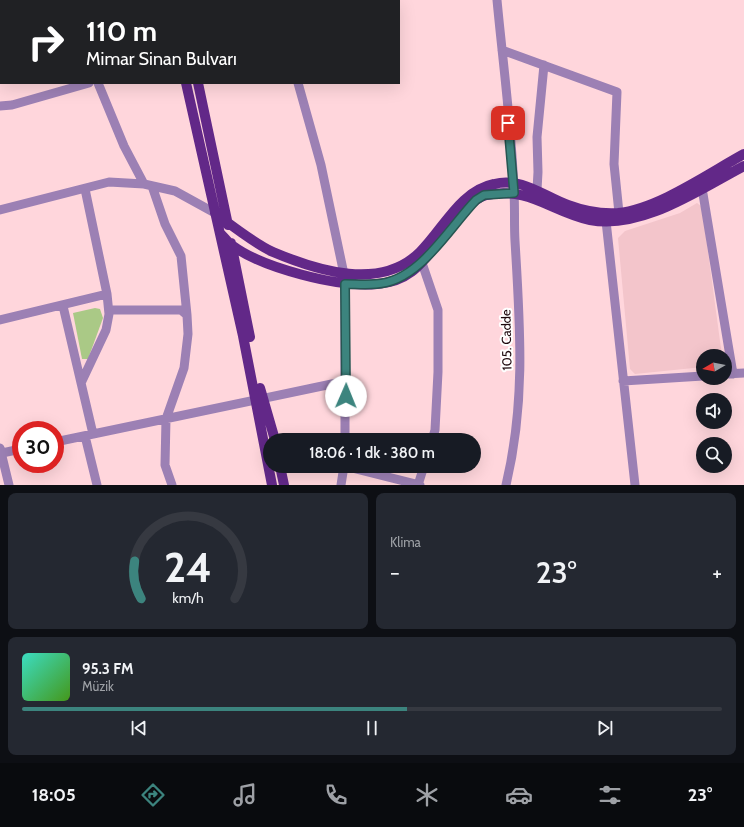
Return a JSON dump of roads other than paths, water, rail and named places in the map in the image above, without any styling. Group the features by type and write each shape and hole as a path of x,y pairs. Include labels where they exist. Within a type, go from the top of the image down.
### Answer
{"main road":[{"path":"186,84 259,400 272,433"},
{"path":"198,84 232,246 259,400 272,485"},
{"path":"216,213 227,223 272,252 345,279 399,268 411,261 422,251 466,197 481,188 495,184 513,182 537,190 568,205 601,213 619,213 672,194 744,154"},
{"path":"220,233 232,246 258,260 313,278 345,279 377,284 395,280 410,273 422,263 476,200 484,195 514,193 537,199 590,220 606,221 636,218 662,210 744,166"},
{"path":"281,473 284,485"}],"street":[{"name":"105. Cadde","path":"497,0 514,193 514,225 521,346 520,394 514,449 506,485"},
{"path":"502,50 617,92 614,164 619,213"},
{"path":"537,190 537,137 544,65"},
{"path":"1,103 12,105 86,84"},
{"path":"98,84 124,146 148,185 181,256 188,334 184,368 166,419 165,465 172,485"},
{"path":"298,84 321,165 345,279 345,433"},
{"path":"0,210 109,182 148,185 175,191 216,213"},
{"path":"702,188 725,349"},
{"path":"81,383 106,330 109,310 85,189"},
{"path":"606,221 635,485"},
{"path":"422,263 438,310 438,372 434,433"},
{"path":"0,320 63,306 107,294"},
{"path":"63,306 81,383 97,485"},
{"path":"109,310 182,310 187,315"},
{"path":"732,374 744,373"},
{"path":"623,382 696,377"},
{"path":"64,440 346,381"},
{"path":"9,485 1,450 12,449"},
{"path":"341,485 343,473"},
{"path":"372,473 419,485 422,473"}]}
